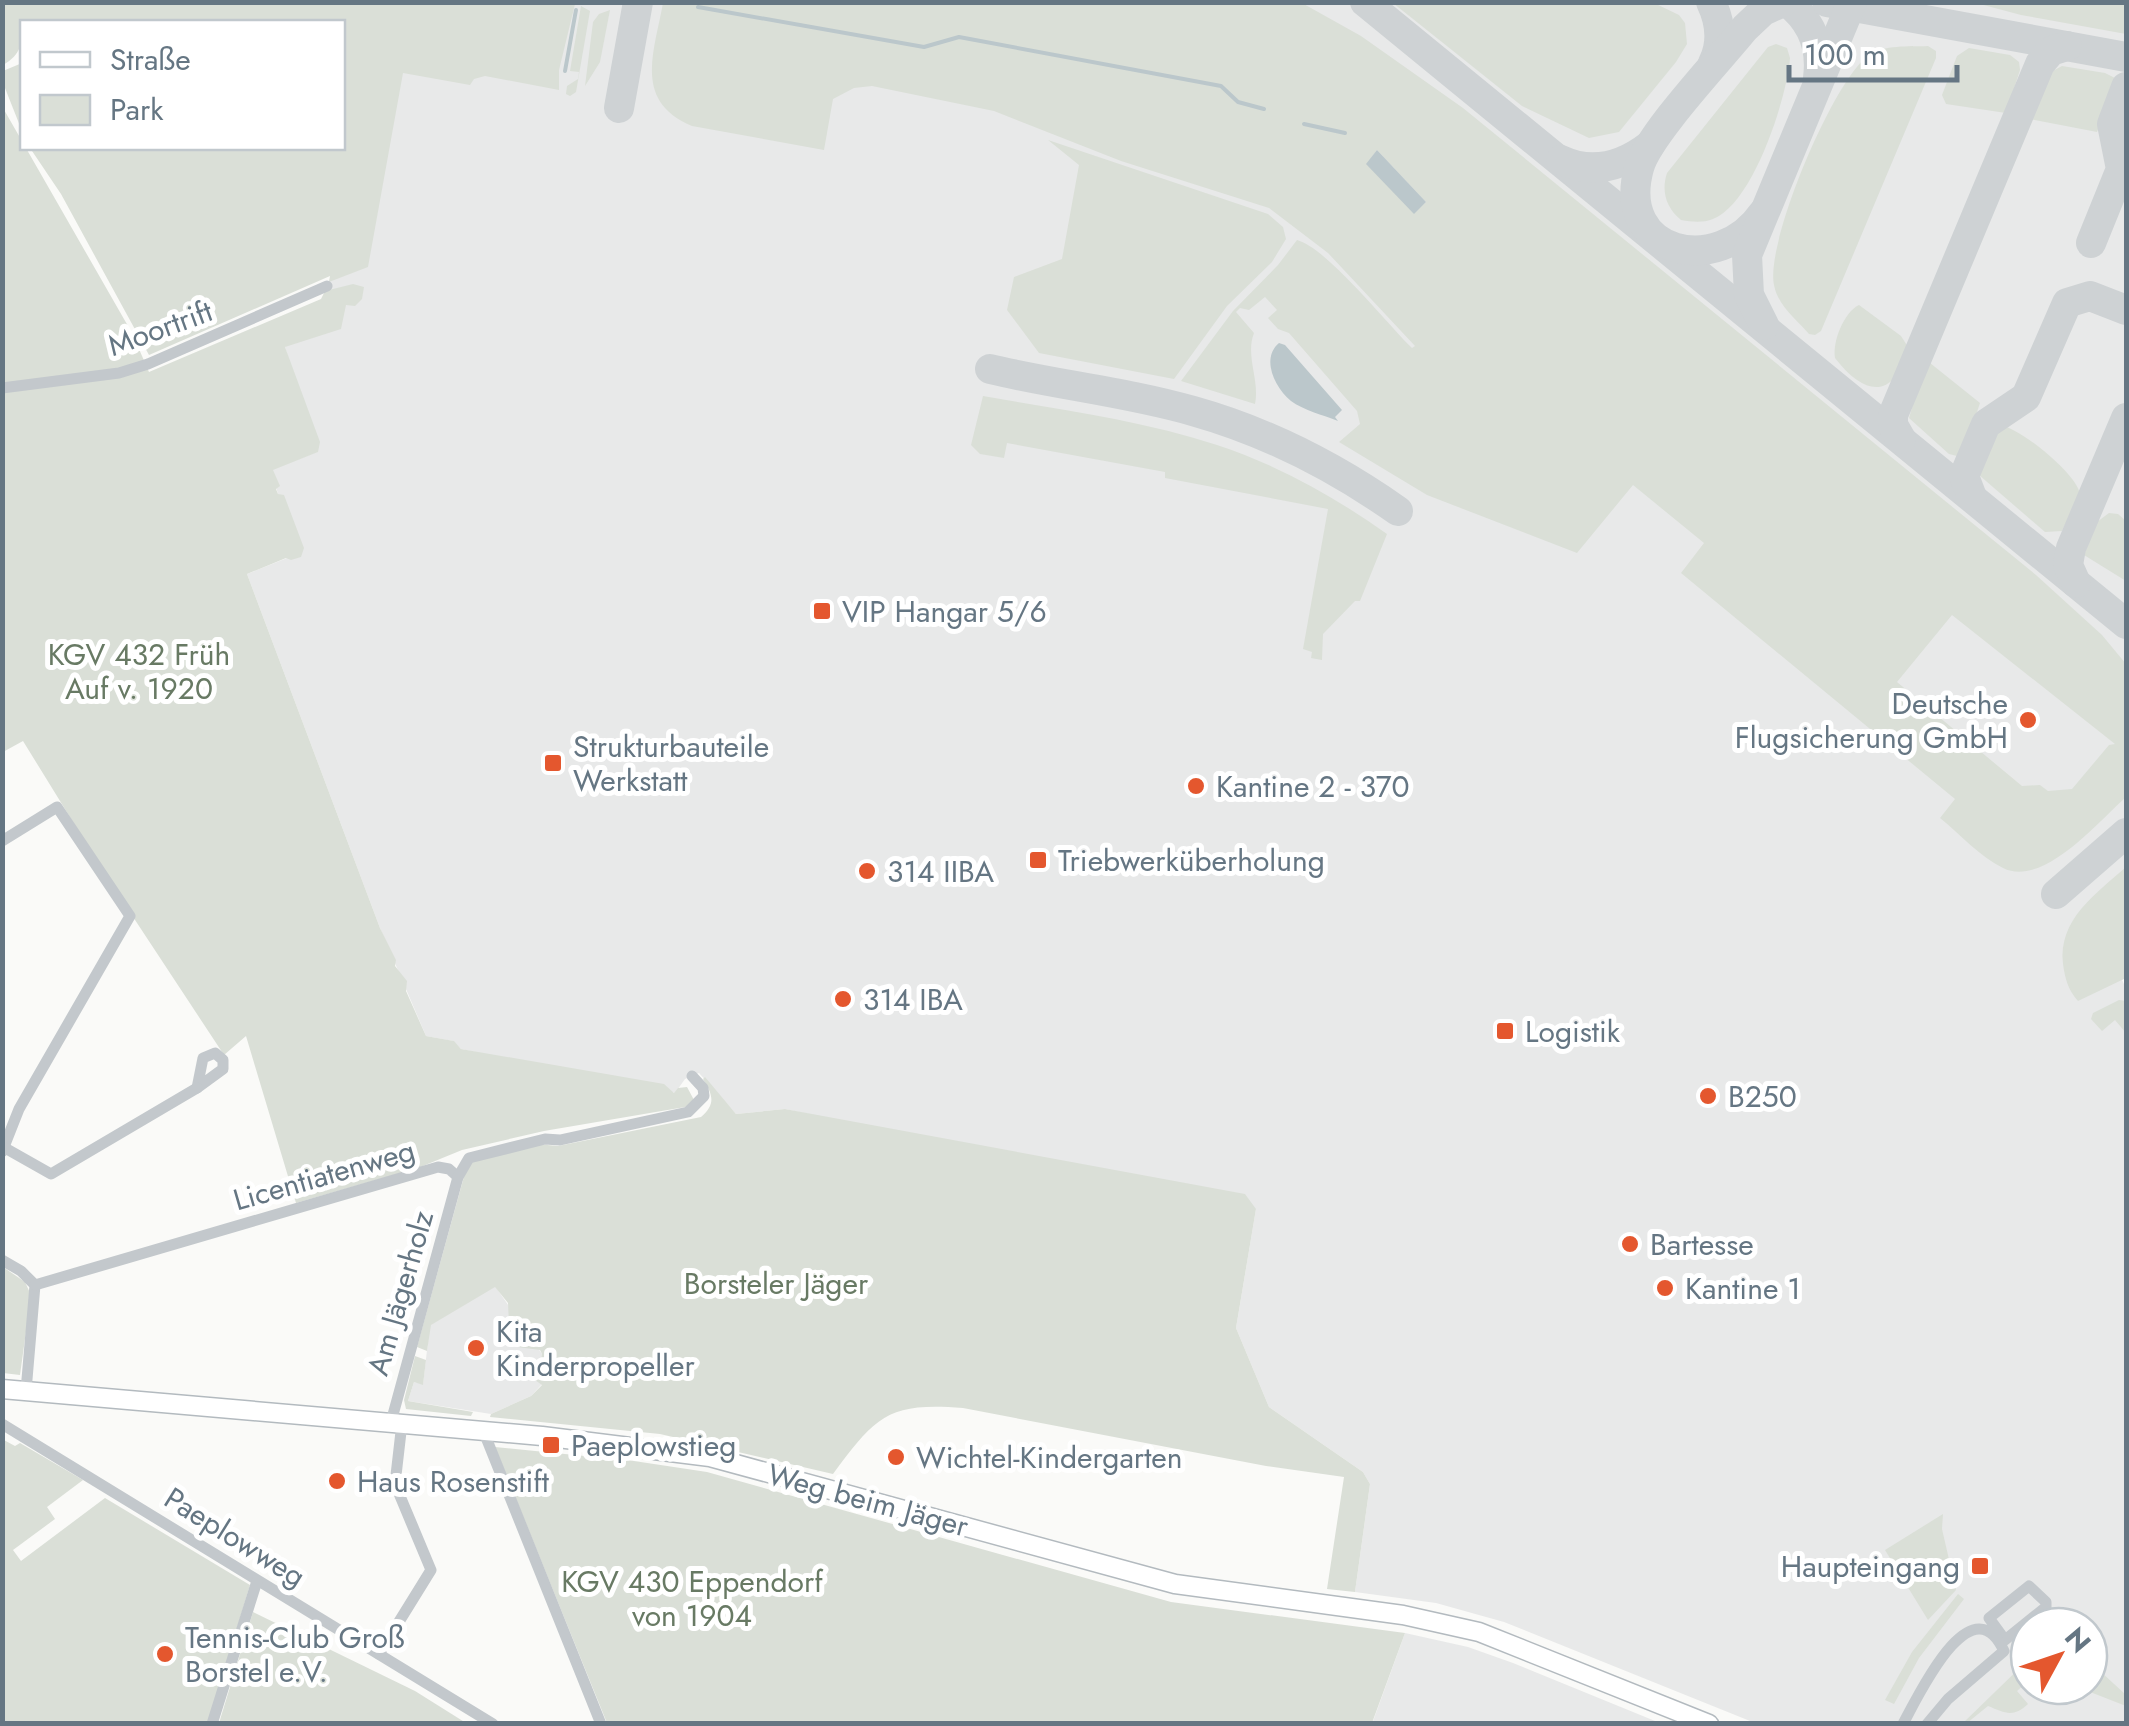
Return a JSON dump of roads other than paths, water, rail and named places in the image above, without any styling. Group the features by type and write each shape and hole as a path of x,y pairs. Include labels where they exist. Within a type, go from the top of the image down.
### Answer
{"street":[{"name":"Moortrift","path":"2,388 134,369 327,286"},
{"path":"2,840 57,807 130,916 19,1110 4,1150 51,1174 197,1088"},
{"name":"Licentiatenweg","path":"35,1286 438,1167 449,1169 458,1177 469,1158 545,1138 560,1140 688,1112 704,1096 703,1088 692,1076"},
{"name":"Am Jägerholz","path":"379,1654 431,1570 395,1484 396,1422 458,1177"},
{"path":"2,1260 22,1270 35,1286 26,1391"},
{"name":"Weg beim Jäger","path":"2,1388 483,1430 710,1457 1176,1584 1403,1615 1479,1632 1709,1724"},
{"name":"Paeplowweg","path":"2,1424 492,1724"},
{"path":"483,1430 601,1724"},
{"path":"212,1724 257,1582"},
{"path":"2032,1586 2046,1607 2006,1640 1989,1618 2032,1586"},
{"path":"1903,1724 1934,1671 1966,1631 1981,1626 1992,1630 2004,1650 1948,1699 1927,1724"}],"waterway":[{"path":"698,7 924,47 959,37 1221,86 1238,102 1264,109"},
{"path":"565,71 576,10"},
{"path":"1304,124 1345,133"}],"place":[{"name":"VIP Hangar 5/6","path":"822,611"},
{"name":"Deutsche Flugsicherung GmbH","path":"2028,720"},
{"name":"Strukturbauteile Werkstatt","path":"553,763"},
{"name":"Kantine 2 - 370","path":"1196,786"},
{"name":"Triebwerküberholung","path":"1038,860"},
{"name":"314 IIBA","path":"867,871"},
{"name":"314 IBA","path":"843,999"},
{"name":"Logistik","path":"1505,1031"},
{"name":"B250","path":"1708,1096"},
{"name":"Bartesse","path":"1630,1244"},
{"name":"Kantine 1","path":"1665,1288"},
{"name":"Kita Kinderpropeller","path":"476,1348"},
{"name":"Paeplowstieg","path":"551,1445"},
{"name":"Wichtel-Kindergarten","path":"896,1457"},
{"name":"Haus Rosenstift","path":"337,1481"},
{"name":"Haupteingang","path":"1980,1566"},
{"name":"Tennis-Club Groß Borstel e.V.","path":"165,1654"}],"park label":[{"name":"KGV 432 Früh Auf v. 1920","path":"139,671"},
{"name":"Borsteler Jäger","path":"776,1283"},
{"name":"KGV 430 Eppendorf von 1904","path":"692,1598"}]}
